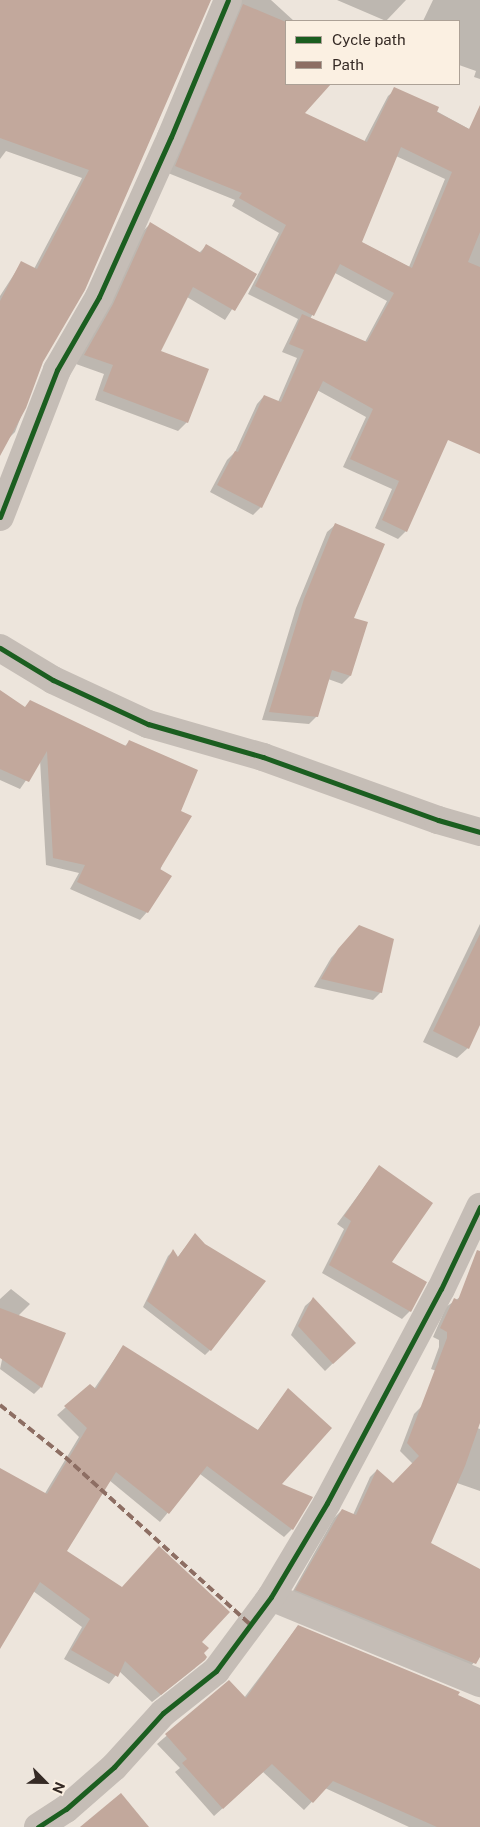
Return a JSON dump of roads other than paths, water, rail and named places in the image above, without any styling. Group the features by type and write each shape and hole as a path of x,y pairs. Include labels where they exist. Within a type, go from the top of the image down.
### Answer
{"street":[{"path":"0,517 58,370 99,297 171,137 228,0"},
{"path":"0,648 53,680 148,724 263,757 480,832"},
{"path":"38,1827 66,1809 114,1768 164,1713 216,1671 271,1597 332,1494 441,1289 480,1207"},
{"path":"271,1597 480,1683"}]}
